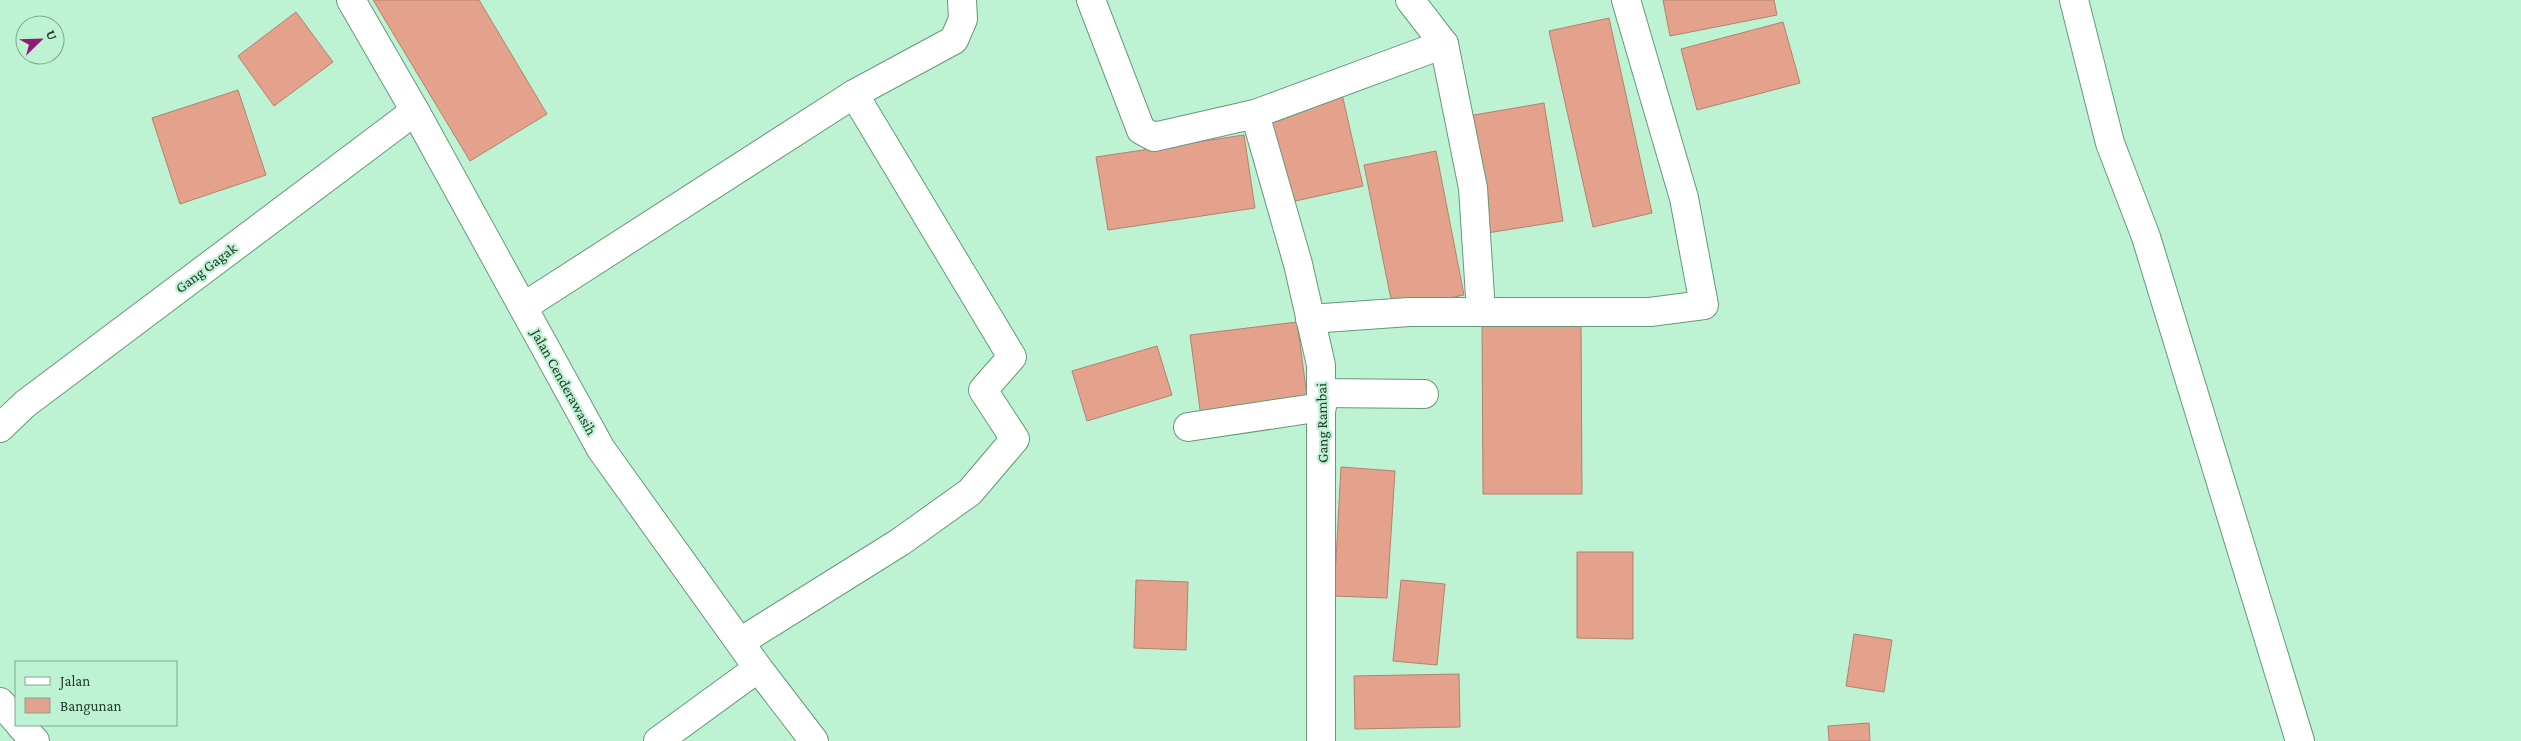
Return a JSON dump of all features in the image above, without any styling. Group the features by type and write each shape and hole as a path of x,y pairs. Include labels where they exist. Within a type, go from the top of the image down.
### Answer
{"street":[{"name":"Jalan Cenderawasih","path":"351,0 416,111 601,449 758,668 814,741"},
{"path":"523,307 854,94 954,40 963,19 962,0"},
{"path":"1091,0 1140,130 1154,137 1255,114 1444,44"},
{"path":"1410,0 1444,44 1473,188 1481,312"},
{"path":"1310,319 1409,312 1650,312 1704,305 1684,198 1626,0"},
{"path":"2074,0 2110,143 2146,237 2300,741"},
{"path":"740,642 900,542 970,492 1015,439 982,390 1012,357 854,94"},
{"name":"Gang Gagak","path":"0,428 25,404 416,111"},
{"name":"Gang Rambai","path":"1255,114 1298,264 1321,365 1321,741"},
{"path":"1188,427 1322,400 1424,394"},
{"path":"658,741 758,668"},
{"path":"0,702 15,719"},
{"path":"21,726 35,741"}],"building":[{"path":"373,0 479,0 547,114 470,161"},
{"path":"1663,0 1774,0 1777,15 1670,36"},
{"path":"296,12 333,62 274,106 238,56"},
{"path":"1609,18 1652,213 1593,227 1549,31"},
{"path":"1783,22 1800,83 1697,110 1681,49"},
{"path":"238,90 266,175 180,204 152,118"},
{"path":"1342,94 1363,186 1291,202 1269,111"},
{"path":"1544,103 1563,221 1487,233 1468,116"},
{"path":"1244,135 1255,208 1108,230 1096,157"},
{"path":"1436,151 1464,295 1393,309 1364,165"},
{"path":"1482,319 1581,319 1582,494 1483,494"},
{"path":"1297,322 1308,403 1201,417 1190,335"},
{"path":"1157,346 1172,395 1087,421 1072,371"},
{"path":"1341,467 1395,471 1387,598 1334,596"},
{"path":"1577,552 1633,552 1633,639 1577,638"},
{"path":"1136,580 1188,582 1186,650 1134,648"},
{"path":"1401,580 1445,584 1437,665 1393,661"},
{"path":"1854,634 1892,640 1884,692 1846,686"},
{"path":"1459,674 1460,727 1355,729 1354,676"},
{"path":"1869,723 1870,741 1829,741 1828,726"}]}
